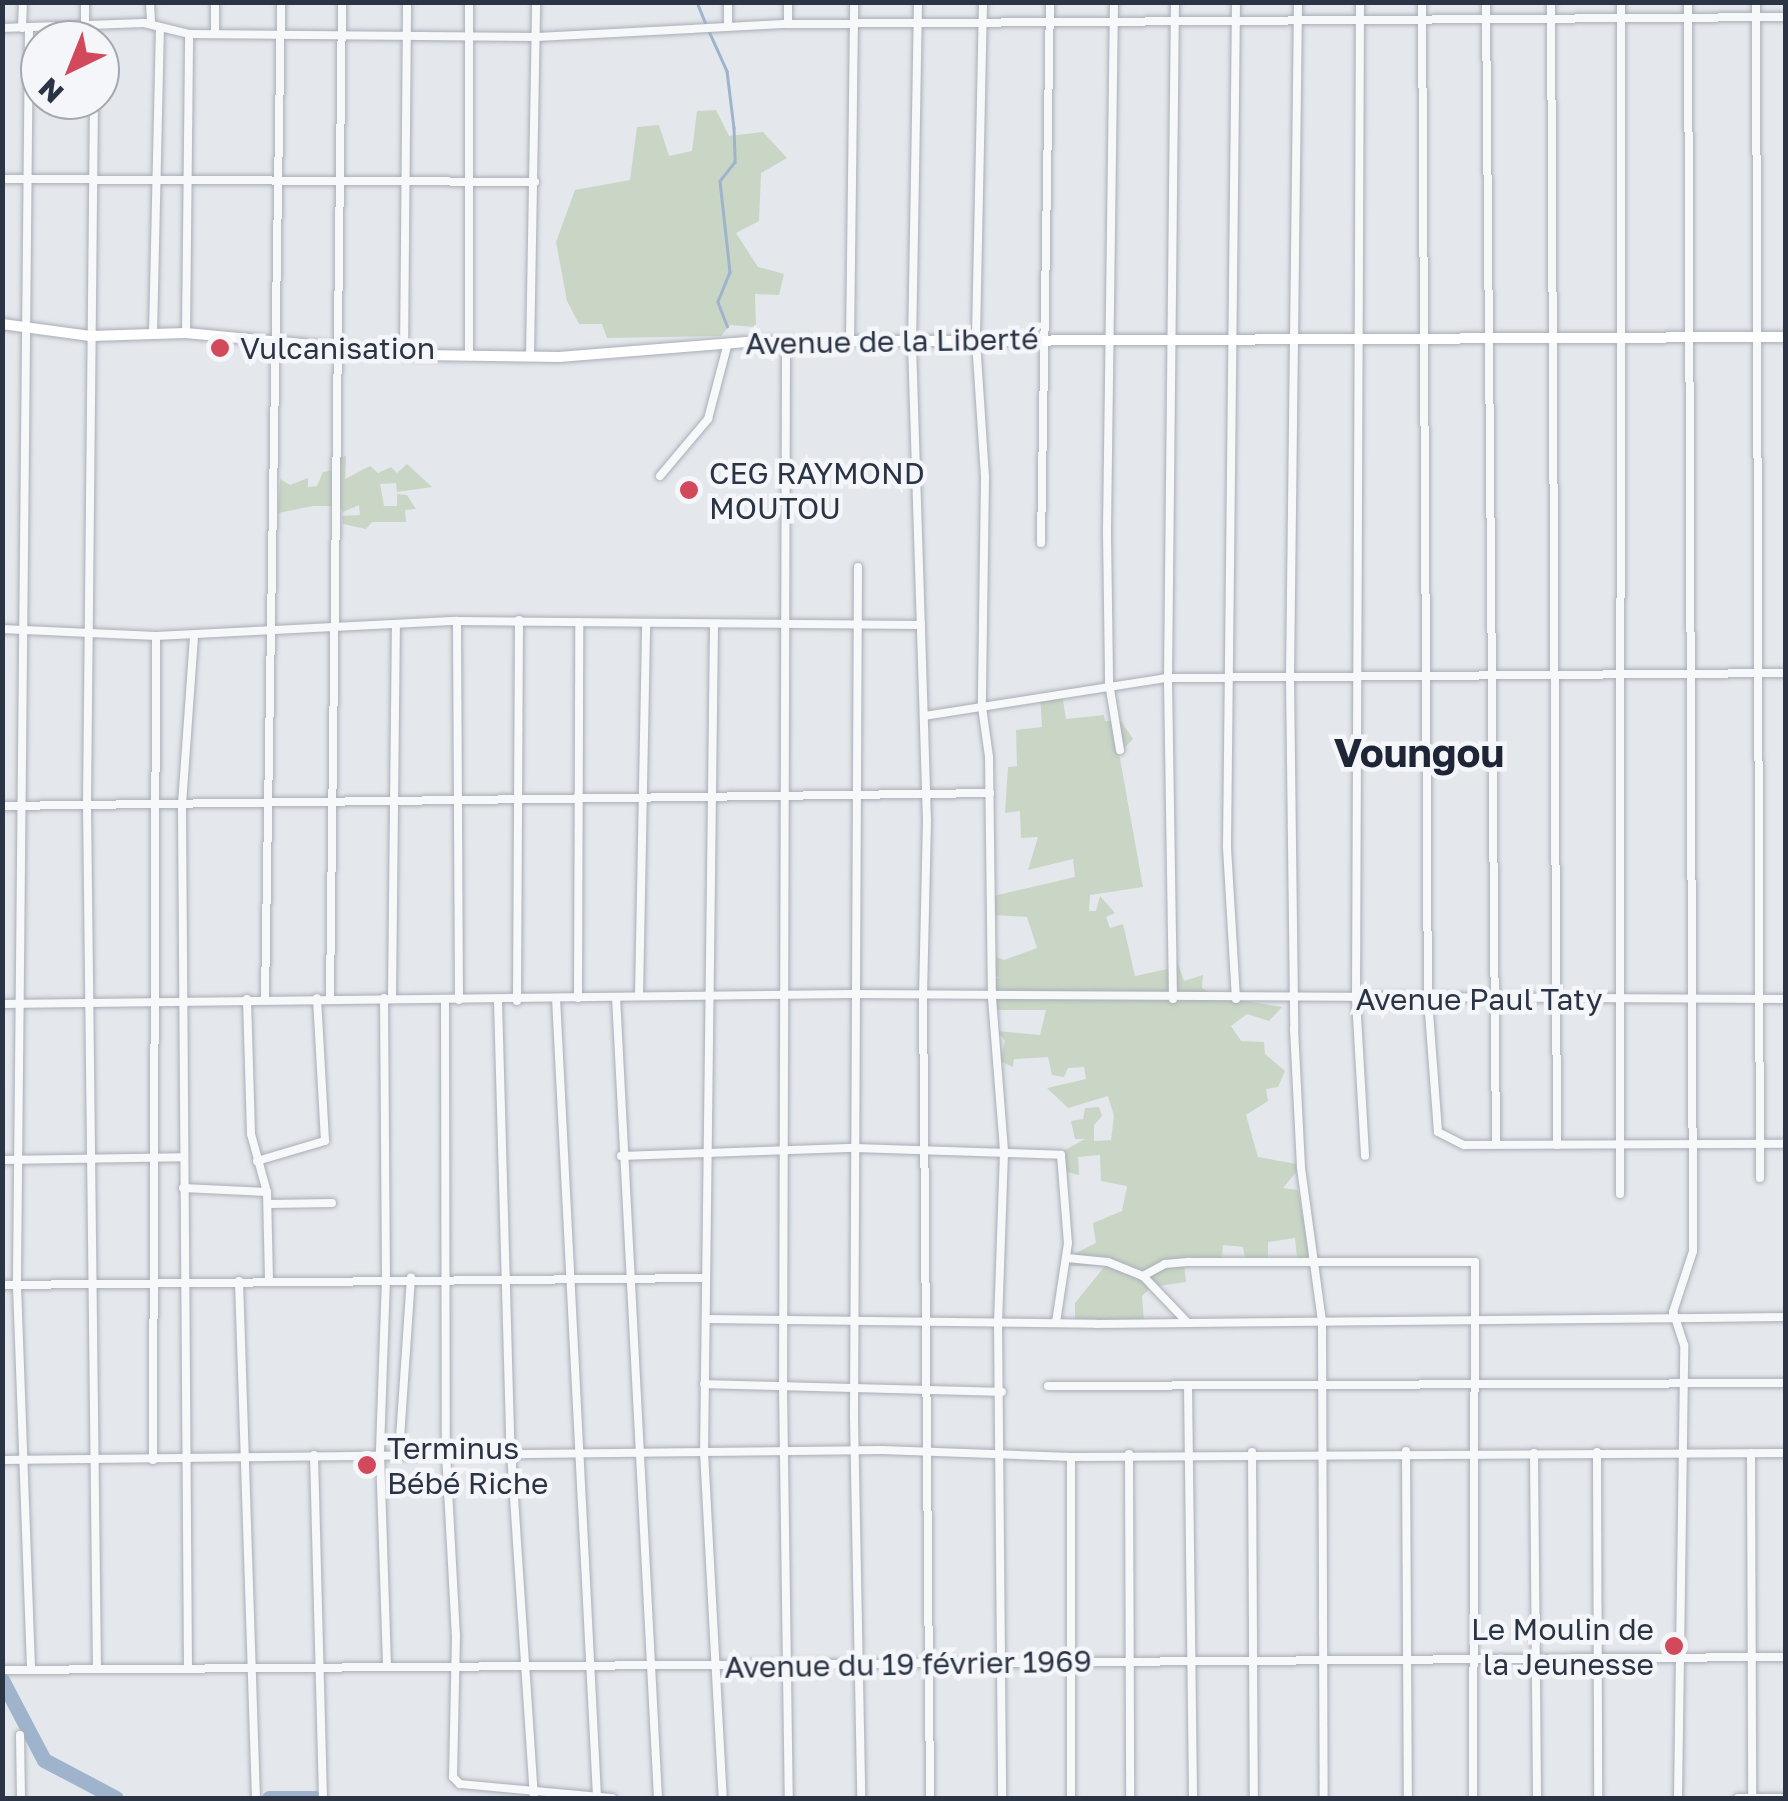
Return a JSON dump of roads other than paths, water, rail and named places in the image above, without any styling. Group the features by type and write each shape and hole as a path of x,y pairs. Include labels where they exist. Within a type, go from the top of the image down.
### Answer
{"street":[{"path":"150,2 156,26 153,334"},
{"path":"215,2 215,33"},
{"path":"264,999 281,2"},
{"path":"330,998 341,348 338,182 342,2"},
{"path":"404,354 402,183 407,2"},
{"path":"469,2 469,356"},
{"path":"530,356 536,2"},
{"path":"728,2 728,25"},
{"path":"788,2 788,24"},
{"path":"850,344 854,2"},
{"path":"918,2 912,344 926,796 922,995 930,1798"},
{"path":"983,2 976,341 985,478 982,708 990,793 992,998 1004,1152 998,1320 1002,1392 1002,1798"},
{"path":"1042,542 1050,2"},
{"path":"1114,2 1107,339 1109,683 1120,750"},
{"path":"1173,999 1168,678 1176,2"},
{"path":"1236,2 1228,847 1236,1000"},
{"path":"1298,2 1290,679 1301,1168 1322,1322 1324,1798"},
{"path":"1360,2 1361,678 1356,1000 1365,1156"},
{"path":"1422,2 1428,999 1439,1136 1464,1145 1786,1144"},
{"path":"1486,2 1496,1144"},
{"path":"1552,2 1557,1145"},
{"path":"1620,1194 1624,673 1621,2"},
{"path":"1678,1798 1683,1659 1680,1450 1684,1345 1672,1312 1693,1251 1688,2"},
{"path":"1756,2 1760,1178"},
{"path":"120,26 156,26 189,34 344,30 537,36 728,25 918,22 1786,17"},
{"path":"186,333 189,34"},
{"path":"27,120 22,1159 17,1286 26,1462 30,1669"},
{"path":"93,120 87,804 97,1669"},
{"path":"2,179 535,182"},
{"name":"Avenue de la Liberté","path":"2,324 26,324 90,336 186,333 404,354 469,356 786,342 1786,336"},
{"path":"786,342 782,1150 789,1798"},
{"path":"660,476 708,419 728,343"},
{"path":"858,567 853,624 854,1451 861,1798"},
{"path":"2,629 194,636 520,620 714,626 921,625"},
{"path":"517,1001 520,620"},
{"path":"457,621 460,1000"},
{"path":"578,998 579,622"},
{"path":"639,996 646,625"},
{"path":"714,626 706,1000 709,1152 704,1452 723,1798"},
{"path":"387,1664 380,1454 396,628"},
{"path":"153,1460 150,802 156,636"},
{"path":"188,1669 181,1283 182,804 194,636"},
{"path":"924,716 1109,683 1168,678 1786,673"},
{"path":"2,806 990,793"},
{"name":"Avenue Paul Taty","path":"2,1004 150,998 498,1002 639,996 706,1000 853,994 1236,1000 1786,999"},
{"path":"616,997 627,1277 658,1798"},
{"path":"258,1160 325,1140 317,998"},
{"path":"556,998 597,1797"},
{"path":"247,999 258,1160 268,1204 268,1281"},
{"path":"445,1000 446,1453 456,1665 454,1781 534,1794 612,1798"},
{"path":"498,1002 512,1454 534,1794"},
{"path":"621,1156 923,1148 1064,1158 1067,1258 1056,1322"},
{"path":"2,1160 183,1157"},
{"path":"183,1188 267,1192"},
{"path":"268,1204 332,1203"},
{"path":"1067,1258 1108,1262 1143,1276 1187,1322"},
{"path":"1143,1276 1165,1264 1474,1260 1473,1798"},
{"path":"2,1285 504,1276 706,1278"},
{"path":"399,1453 411,1277"},
{"path":"239,1281 247,1456 248,1668 256,1798"},
{"path":"706,1318 785,1322 1472,1322 1786,1317"},
{"path":"1048,1386 1786,1383"},
{"path":"704,1384 1002,1392"},
{"path":"1188,1385 1193,1798"},
{"path":"2,1460 854,1451 1002,1456 1680,1450 1786,1453"},
{"path":"1252,1452 1254,1798"},
{"path":"1406,1452 1408,1798"},
{"path":"1597,1452 1598,1798"},
{"path":"1751,1452 1752,1798"},
{"path":"1534,1453 1537,1798"},
{"path":"1129,1454 1130,1798"},
{"path":"314,1456 323,1798"},
{"path":"1070,1798 1071,1456"},
{"name":"Avenue du 19 février 1969","path":"2,1670 387,1664 649,1669 785,1663 1786,1657"},
{"path":"20,1735 21,1798"},
{"path":"1738,1798 1786,1798"}],"waterway":[{"path":"697,2 706,24"},
{"path":"709,31 727,71 734,128 735,162 720,181 730,272 718,302 727,326"},
{"path":"2,1680 44,1760 116,1798"},
{"path":"269,1798 316,1798"}],"place":[{"name":"Vulcanisation","path":"220,348"},
{"name":"CEG RAYMOND MOUTOU","path":"689,490"},
{"name":"Terminus Bébé Riche","path":"367,1465"},
{"name":"Le Moulin de la Jeunesse","path":"1674,1646"}],"district":[{"name":"Voungou","path":"1419,752"}]}
